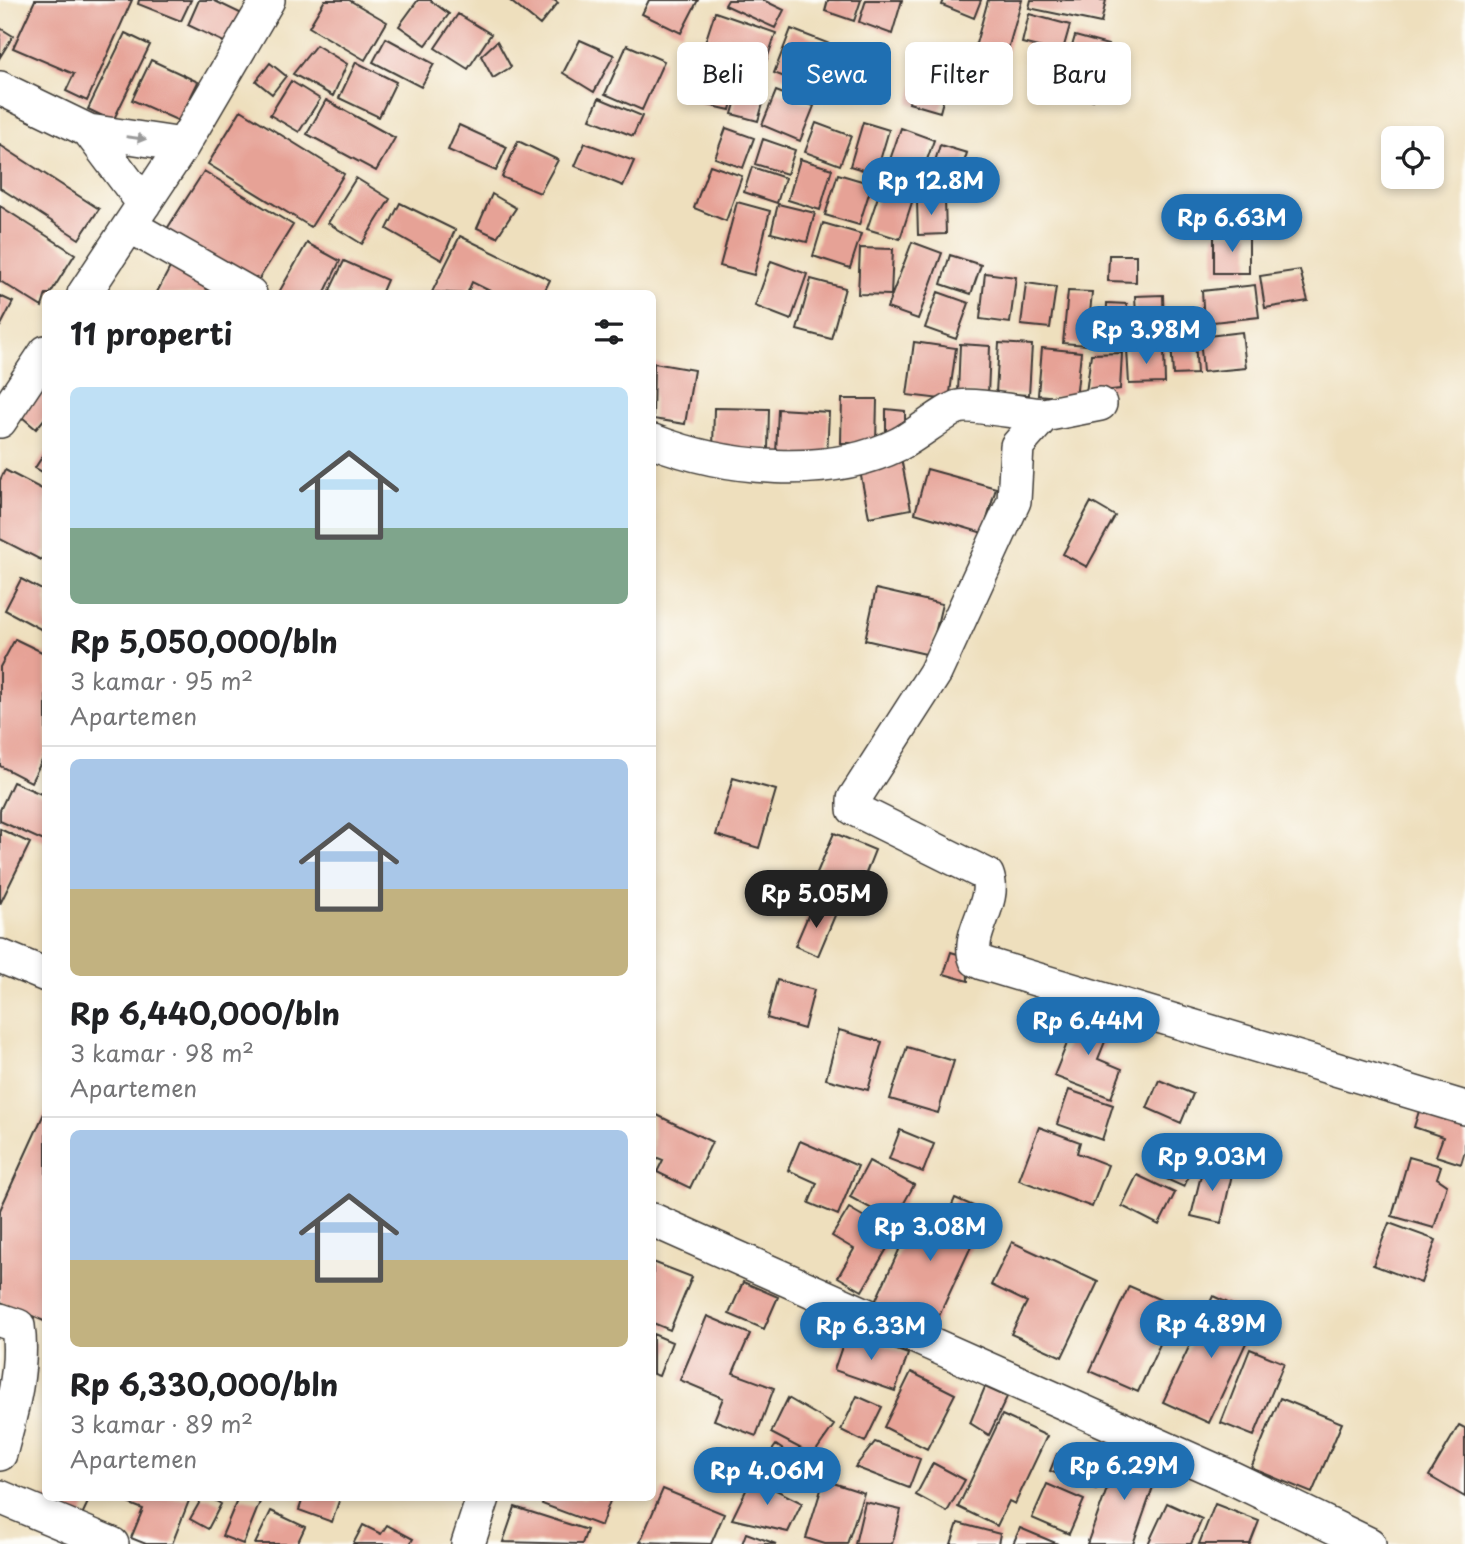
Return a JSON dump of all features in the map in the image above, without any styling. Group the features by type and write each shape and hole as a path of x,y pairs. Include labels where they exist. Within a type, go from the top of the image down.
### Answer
{"street":[{"path":"87,290 183,145 268,0"},
{"path":"0,88 89,131 183,145"},
{"path":"89,131 137,215 244,290"},
{"path":"0,421 42,358"},
{"path":"656,442 680,451 774,468 828,465 897,446 959,407 1044,415 1100,404"},
{"path":"1044,415 1017,446 1014,501 935,673 854,799 854,809 987,875 989,891 973,948 976,960 982,963 1465,1108"},
{"path":"0,956 42,973"},
{"path":"656,1221 1228,1476 1369,1544"},
{"path":"0,1320 18,1326 21,1346 10,1416 0,1454"},
{"path":"0,1497 112,1544"},
{"path":"468,1544 482,1501"}],"building":[{"path":"35,0 132,0 87,101 66,91 74,74 13,48"},
{"path":"139,0 191,0 181,21 138,4"},
{"path":"199,0 213,0 242,14 228,44 188,25"},
{"path":"325,0 349,0 387,22 365,60 309,27"},
{"path":"418,0 430,0 449,14 426,45 399,26"},
{"path":"509,0 554,0 558,3 540,25"},
{"path":"649,0 698,0 681,33 642,14"},
{"path":"728,0 763,0 784,10 775,28 725,5"},
{"path":"828,0 861,0 854,21 825,11"},
{"path":"866,0 902,0 892,34 859,22"},
{"path":"944,0 981,0 974,18 942,5"},
{"path":"988,0 1022,0 1010,42 976,42"},
{"path":"1031,0 1106,0 1101,23 1029,8"},
{"path":"715,12 776,33 768,56 768,42 705,42"},
{"path":"458,14 491,34 468,69 435,48"},
{"path":"1029,14 1070,25 1065,42 1022,43"},
{"path":"0,28 13,36 0,57"},
{"path":"791,29 825,42 786,42"},
{"path":"125,33 150,45 113,121 88,109"},
{"path":"1075,36 1097,42 1073,42"},
{"path":"386,38 434,64 421,87 373,62"},
{"path":"580,40 614,55 594,92 563,73"},
{"path":"497,41 511,67 493,78 481,56"},
{"path":"316,45 347,64 333,96 293,74"},
{"path":"627,45 664,61 642,110 605,94"},
{"path":"782,52 782,76 774,73"},
{"path":"151,60 198,82 179,121 132,100"},
{"path":"356,62 396,82 379,117 339,98"},
{"path":"270,63 286,76 272,94 256,81"},
{"path":"291,81 320,99 299,132 270,115"},
{"path":"776,91 782,93 782,105 814,106 800,141 762,125"},
{"path":"599,98 642,116 633,136 590,119"},
{"path":"326,100 395,138 376,171 307,134"},
{"path":"708,105 731,105 730,110"},
{"path":"735,105 763,105 758,121 732,114"},
{"path":"916,105 942,105 940,112"},
{"path":"241,110 344,174 311,227 208,164"},
{"path":"863,122 889,130 876,174 850,166"},
{"path":"816,123 851,136 840,165 805,152"},
{"path":"459,125 507,147 496,171 448,150"},
{"path":"726,128 754,138 743,168 715,158"},
{"path":"901,128 934,140 918,185 885,174"},
{"path":"763,139 795,150 787,174 755,164"},
{"path":"518,141 558,160 540,193 502,177"},
{"path":"585,143 634,161 623,186 575,166"},
{"path":"0,145 99,209 79,239 0,188"},
{"path":"940,145 967,153 954,193 928,184"},
{"path":"800,159 832,169 820,210 788,200"},
{"path":"710,165 742,176 726,221 694,208"},
{"path":"752,167 785,178 777,203 744,192"},
{"path":"204,171 293,225 254,287 165,232"},
{"path":"838,174 872,184 859,225 825,215"},
{"path":"356,178 390,199 362,244 328,223"},
{"path":"883,182 915,193 900,239 867,229"},
{"path":"492,194 516,208 497,237 477,228"},
{"path":"917,200 945,200 946,234 918,235"},
{"path":"737,202 770,211 754,275 720,266"},
{"path":"400,203 455,230 442,260 387,229"},
{"path":"778,204 815,213 807,242 771,233"},
{"path":"0,206 75,254 52,290 42,290 42,307 0,281"},
{"path":"823,223 861,234 850,268 813,256"},
{"path":"1214,234 1249,234 1249,273 1214,273"},
{"path":"460,236 550,280 545,290 488,290 472,282 469,290 433,290"},
{"path":"912,242 942,253 918,319 887,308"},
{"path":"307,243 340,261 326,290 280,290"},
{"path":"860,248 893,249 891,295 858,294"},
{"path":"950,255 981,265 971,294 941,284"},
{"path":"1109,255 1136,255 1136,282 1108,281"},
{"path":"344,261 387,280 383,290 330,290"},
{"path":"771,261 807,274 791,320 755,306"},
{"path":"173,262 228,290 158,290"},
{"path":"1300,270 1308,301 1265,308 1260,276"},
{"path":"985,273 1016,277 1010,323 980,319"},
{"path":"811,279 845,288 831,339 797,330"},
{"path":"1026,283 1056,287 1050,328 1021,325"},
{"path":"1255,285 1259,317 1204,323 1202,291"},
{"path":"1068,291 1092,292 1087,345 1063,343"},
{"path":"938,292 969,303 956,339 925,328"},
{"path":"1163,295 1164,334 1137,335 1135,296"},
{"path":"0,296 13,302 0,327"},
{"path":"1107,303 1127,304 1126,334 1106,334"},
{"path":"1242,332 1246,368 1203,372 1200,337"},
{"path":"1195,338 1197,374 1173,375 1171,339"},
{"path":"914,342 956,348 949,400 907,395"},
{"path":"999,343 1032,345 1029,395 996,393"},
{"path":"960,344 990,346 988,395 958,393"},
{"path":"1042,348 1081,352 1076,399 1038,395"},
{"path":"1164,348 1165,383 1129,384 1127,349"},
{"path":"1122,353 1120,389 1086,393 1091,354"},
{"path":"656,363 694,370 685,424 656,419"},
{"path":"42,384 42,422 36,429 16,412"},
{"path":"842,399 877,399 876,443 841,443"},
{"path":"714,408 769,409 768,450 713,450"},
{"path":"778,409 829,412 827,457 776,454"},
{"path":"886,409 905,411 905,437 886,437"},
{"path":"42,457 42,472 35,468"},
{"path":"901,458 911,509 869,517 859,466"},
{"path":"927,469 996,488 983,533 915,513"},
{"path":"5,470 42,489 41,560 0,539 0,480"},
{"path":"1091,502 1115,516 1087,567 1063,554"},
{"path":"21,579 42,590 42,630 5,610"},
{"path":"876,589 942,604 930,655 865,640"},
{"path":"15,639 42,652 42,761 31,782 0,766 0,667"},
{"path":"733,778 776,790 759,848 716,835"},
{"path":"13,782 42,794 42,840 0,821 0,810"},
{"path":"0,829 30,843 0,904"},
{"path":"834,833 875,850 856,898 813,882"},
{"path":"813,904 836,913 818,956 795,946"},
{"path":"951,952 967,957 968,981 944,974"},
{"path":"777,980 814,990 804,1029 767,1018"},
{"path":"1080,1011 1112,1024 1098,1059 1122,1069 1111,1098 1054,1076"},
{"path":"839,1030 882,1042 868,1090 826,1079"},
{"path":"907,1047 954,1061 938,1113 890,1099"},
{"path":"1159,1080 1193,1094 1181,1123 1147,1108"},
{"path":"1069,1090 1113,1105 1102,1140 1057,1124"},
{"path":"1421,1105 1465,1119 1465,1151 1461,1164 1436,1156 1443,1137 1414,1127"},
{"path":"656,1114 712,1142 690,1188 657,1172 663,1160 656,1157"},
{"path":"42,1118 42,1320 0,1302 0,1210"},
{"path":"1039,1127 1080,1142 1077,1153 1108,1165 1092,1207 1019,1180"},
{"path":"900,1130 934,1144 923,1172 889,1159"},
{"path":"800,1141 858,1166 838,1215 809,1203 817,1183 788,1170"},
{"path":"1168,1142 1198,1155 1184,1187 1153,1173"},
{"path":"1409,1157 1441,1166 1437,1178 1447,1185 1434,1228 1392,1216"},
{"path":"869,1161 914,1185 894,1221 850,1197"},
{"path":"1204,1163 1233,1170 1221,1223 1191,1216"},
{"path":"1137,1175 1175,1193 1159,1225 1122,1206"},
{"path":"955,1198 987,1212 933,1329 875,1302 918,1209 945,1221"},
{"path":"849,1208 895,1235 862,1291 838,1277 854,1249 832,1236"},
{"path":"1389,1223 1436,1240 1421,1283 1373,1265"},
{"path":"1012,1242 1098,1282 1062,1357 1011,1334 1027,1302 991,1285"},
{"path":"656,1263 692,1277 670,1330 656,1324"},
{"path":"743,1282 778,1297 764,1329 729,1314"},
{"path":"1129,1286 1177,1307 1138,1392 1090,1371"},
{"path":"1213,1296 1258,1317 1209,1423 1163,1402"},
{"path":"707,1316 750,1334 733,1373 774,1388 756,1436 714,1420 723,1398 680,1380"},
{"path":"847,1332 908,1354 895,1391 834,1370"},
{"path":"656,1335 672,1342 659,1376 656,1375"},
{"path":"1250,1349 1284,1363 1254,1436 1221,1423"},
{"path":"911,1372 955,1394 927,1449 884,1427"},
{"path":"985,1387 1007,1397 989,1435 970,1423"},
{"path":"857,1396 882,1407 865,1442 841,1430"},
{"path":"788,1398 834,1425 813,1455 771,1433"},
{"path":"1280,1398 1342,1423 1312,1493 1251,1468"},
{"path":"1002,1415 1047,1436 1015,1504 1009,1501 997,1526 958,1507"},
{"path":"1459,1425 1465,1428 1465,1497 1429,1476"},
{"path":"875,1442 920,1459 909,1488 855,1467"},
{"path":"776,1445 804,1464 789,1486 760,1467"},
{"path":"1080,1448 1107,1458 1096,1489 1050,1471 1057,1454 1075,1461"},
{"path":"1120,1453 1160,1467 1133,1544 1087,1544"},
{"path":"933,1463 965,1480 947,1512 916,1495"},
{"path":"752,1478 802,1503 788,1532 732,1519"},
{"path":"824,1480 864,1493 847,1544 825,1544 806,1538"},
{"path":"1047,1484 1084,1500 1069,1534 1032,1518"},
{"path":"663,1489 724,1514 711,1544 640,1542"},
{"path":"47,1501 89,1501 81,1517"},
{"path":"123,1501 189,1501 172,1544 146,1544 131,1538 143,1509"},
{"path":"200,1501 216,1501 221,1504 208,1529 190,1519"},
{"path":"237,1501 260,1502 243,1544 222,1536"},
{"path":"302,1501 339,1501 332,1522 299,1510"},
{"path":"543,1501 610,1501 601,1526 542,1504"},
{"path":"865,1502 901,1510 892,1544 855,1544"},
{"path":"1167,1503 1202,1519 1191,1544 1148,1544"},
{"path":"1215,1504 1259,1521 1250,1544 1199,1544"},
{"path":"515,1507 587,1530 582,1544 503,1542"},
{"path":"271,1511 305,1527 297,1544 255,1544"},
{"path":"958,1523 1000,1534 998,1544 951,1544"},
{"path":"363,1525 381,1534 387,1525 413,1539 410,1544 353,1544"},
{"path":"1020,1528 1058,1544 1013,1544"},
{"path":"746,1533 776,1544 742,1544"}]}
